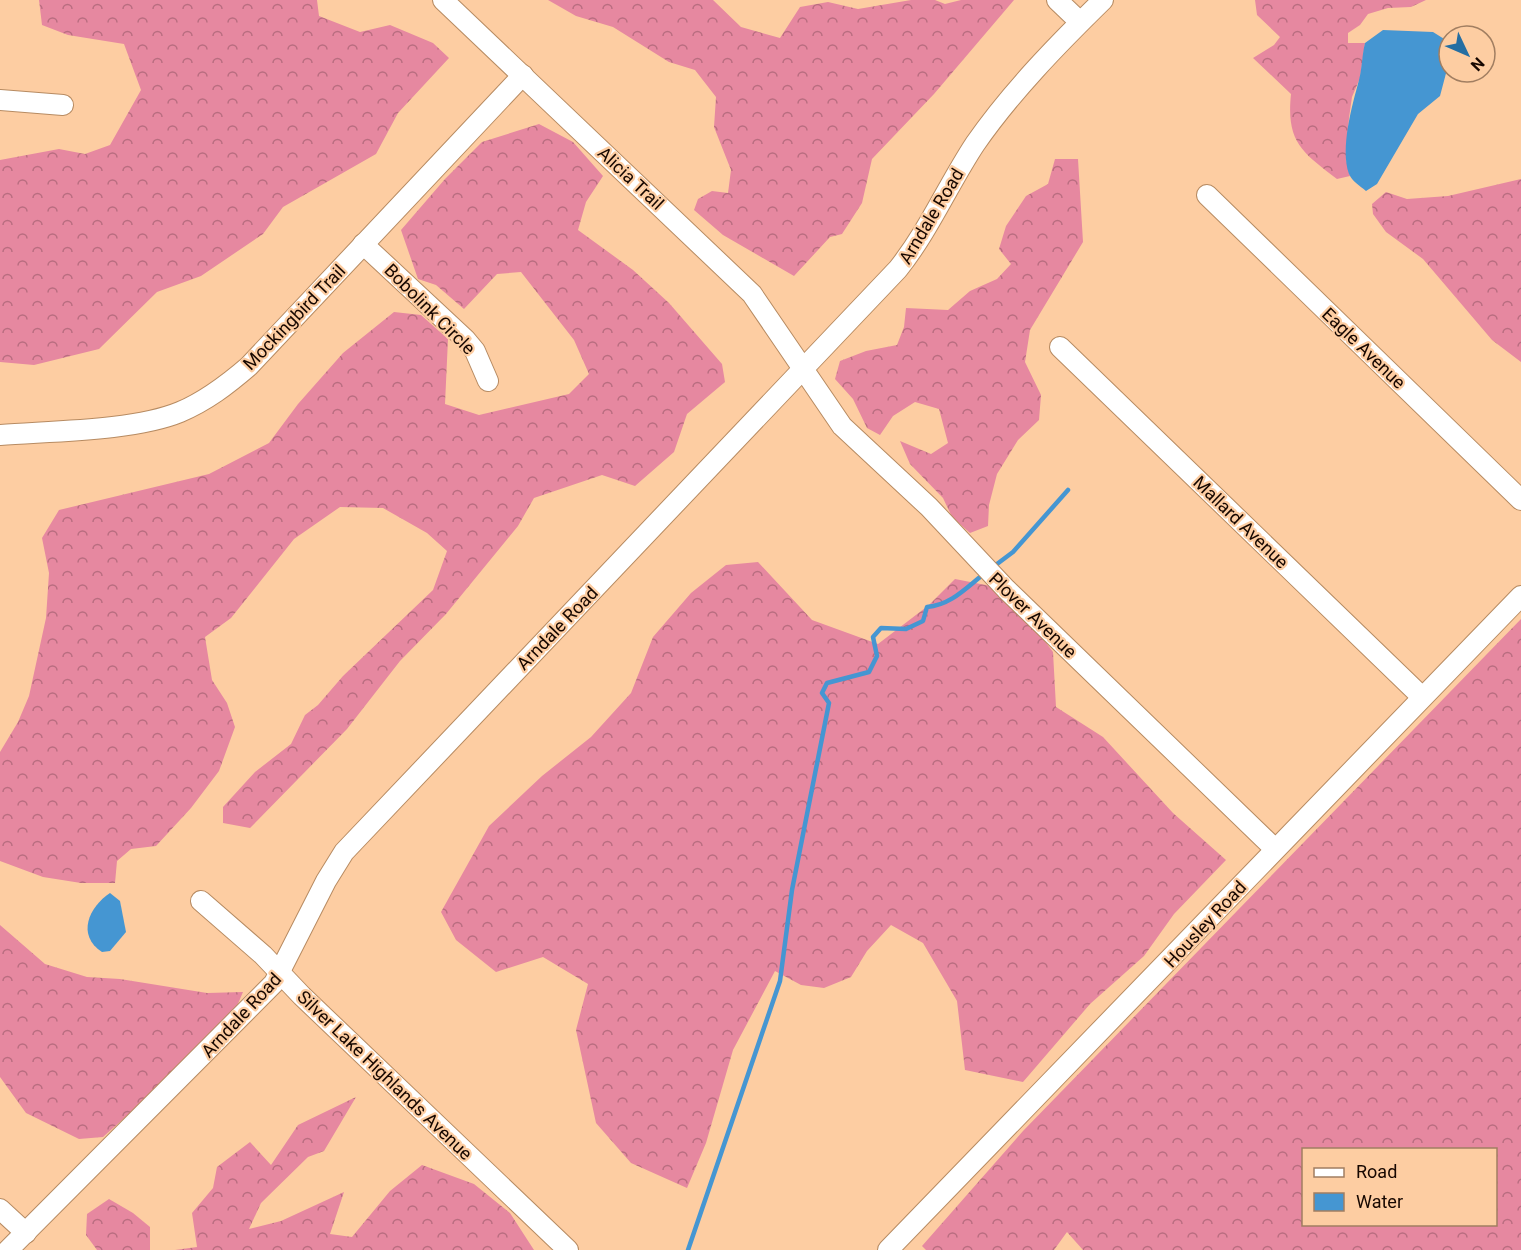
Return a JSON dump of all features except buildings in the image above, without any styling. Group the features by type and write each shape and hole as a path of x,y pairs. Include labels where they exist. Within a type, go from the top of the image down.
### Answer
{"street":[{"name":"Alicia Trail","path":"443,0 752,294 803,370"},
{"path":"1057,0 1080,22"},
{"name":"Arndale Road","path":"8,1250 263,995 281,973 326,881 350,846 898,269 928,227 958,172 990,123 1080,22 1103,0"},
{"name":"Mockingbird Trail","path":"0,435 143,422 193,406 228,384 249,366 523,75"},
{"path":"0,100 63,105"},
{"name":"Eagle Avenue","path":"1207,195 1521,500"},
{"name":"Bobolink Circle","path":"363,244 476,351 488,381"},
{"name":"Mallard Avenue","path":"1060,347 1422,697"},
{"name":"Plover Avenue","path":"803,370 842,426 929,507 1006,589 1275,849"},
{"name":"Housley Road","path":"888,1250 1521,596"},
{"name":"Silver Lake Highlands Avenue","path":"201,901 281,973 568,1250"},
{"path":"0,1209 26,1233"}],"green space":[{"path":"39,0 317,0 319,16 360,32 390,25 433,43 449,58 398,113 376,154 283,207 263,234 201,276 157,292 99,349 34,365 0,362 0,160 59,149 85,154 110,145 141,90 124,44 68,35 42,25"},
{"path":"548,0 713,0 741,27 780,38 800,7 828,2 858,9 911,0 935,0 945,4 961,0 1014,0 934,94 872,159 862,203 842,234 830,237 794,276 723,235 694,210 698,199 712,191 728,193 731,170 714,127 716,97 695,70 669,62 613,27 576,16"},
{"path":"1255,0 1426,0 1411,7 1388,8 1368,14 1360,25 1348,33 1348,43 1365,43 1360,78 1352,97 1349,118 1346,159 1350,176 1337,179 1306,153 1294,135 1291,124 1291,94 1253,58 1274,45 1280,37 1257,15"},
{"path":"539,124 573,142 603,176 586,202 578,230 633,270 669,303 722,364 725,382 687,414 674,452 635,486 602,475 534,498 518,526 446,614 400,661 347,729 250,828 223,823 223,807 255,772 291,744 305,715 318,705 343,676 433,590 447,551 427,533 383,508 340,507 294,539 231,618 205,637 212,680 227,703 235,727 219,771 191,808 156,846 131,849 117,861 115,883 81,883 43,877 0,861 0,752 18,722 29,696 46,618 49,573 42,538 59,510 209,474 269,443 298,404 343,353 394,312 421,315 448,339 445,404 479,415 569,394 589,374 574,340 521,272 497,274 464,309 436,285 418,279 401,230 445,179 482,142"},
{"path":"1055,159 1078,159 1083,242 1030,330 1025,362 1041,395 1039,420 1018,440 997,474 989,505 988,526 970,533 952,517 943,498 910,464 900,441 931,454 948,443 939,409 915,402 893,416 880,435 867,428 853,399 835,379 840,361 866,351 897,345 904,327 906,308 948,310 970,291 997,279 1011,264 999,249 1006,226 1026,196 1048,184"},
{"path":"1521,179 1521,362 1492,340 1423,259 1386,232 1373,214 1372,204 1386,192 1407,199 1448,196"},
{"path":"758,562 812,620 878,644 929,605 955,579 1006,589 1053,652 1056,707 1103,737 1173,813 1226,860 1174,914 1144,956 1090,1004 1023,1082 965,1070 957,1001 923,943 891,925 867,951 851,977 824,988 801,985 775,971 733,1050 706,1143 687,1188 631,1163 596,1123 576,1030 588,984 543,957 496,972 456,940 441,912 489,826 542,776 591,737 631,693 653,637 691,593 726,565"},
{"path":"1521,619 1521,1250 1083,1250 1067,1232 1054,1250 926,1250 922,1246 1023,1131"},
{"path":"0,925 45,964 87,977 120,979 207,993 243,992 234,1013 168,1079 103,1137 79,1139 26,1113 0,1077"},
{"path":"356,1097 324,1151 308,1157 261,1203 249,1229 281,1221 344,1192 330,1234 352,1237 390,1191 422,1165 474,1184 510,1213 534,1250 175,1250 197,1247 192,1213 213,1188 217,1167 250,1142 271,1165 298,1125"},
{"path":"109,1199 133,1213 150,1227 150,1250 97,1250 86,1235 87,1214"}],"water":[{"path":"1383,30 1433,32 1437,34 1437,84 1443,84 1440,96 1418,114 1377,184 1366,191 1349,174 1346,152 1350,114 1360,76 1365,43"},
{"path":"110,893 120,901 126,932 110,951 102,952 89,938 88,921 96,906"}],"waterway":[{"path":"997,564 1013,552 1068,490"},
{"path":"688,1250 780,981 792,890 829,703 822,693 827,683 869,672 877,656 873,637 881,628 906,629 923,621 927,607 949,600 980,577"}]}
